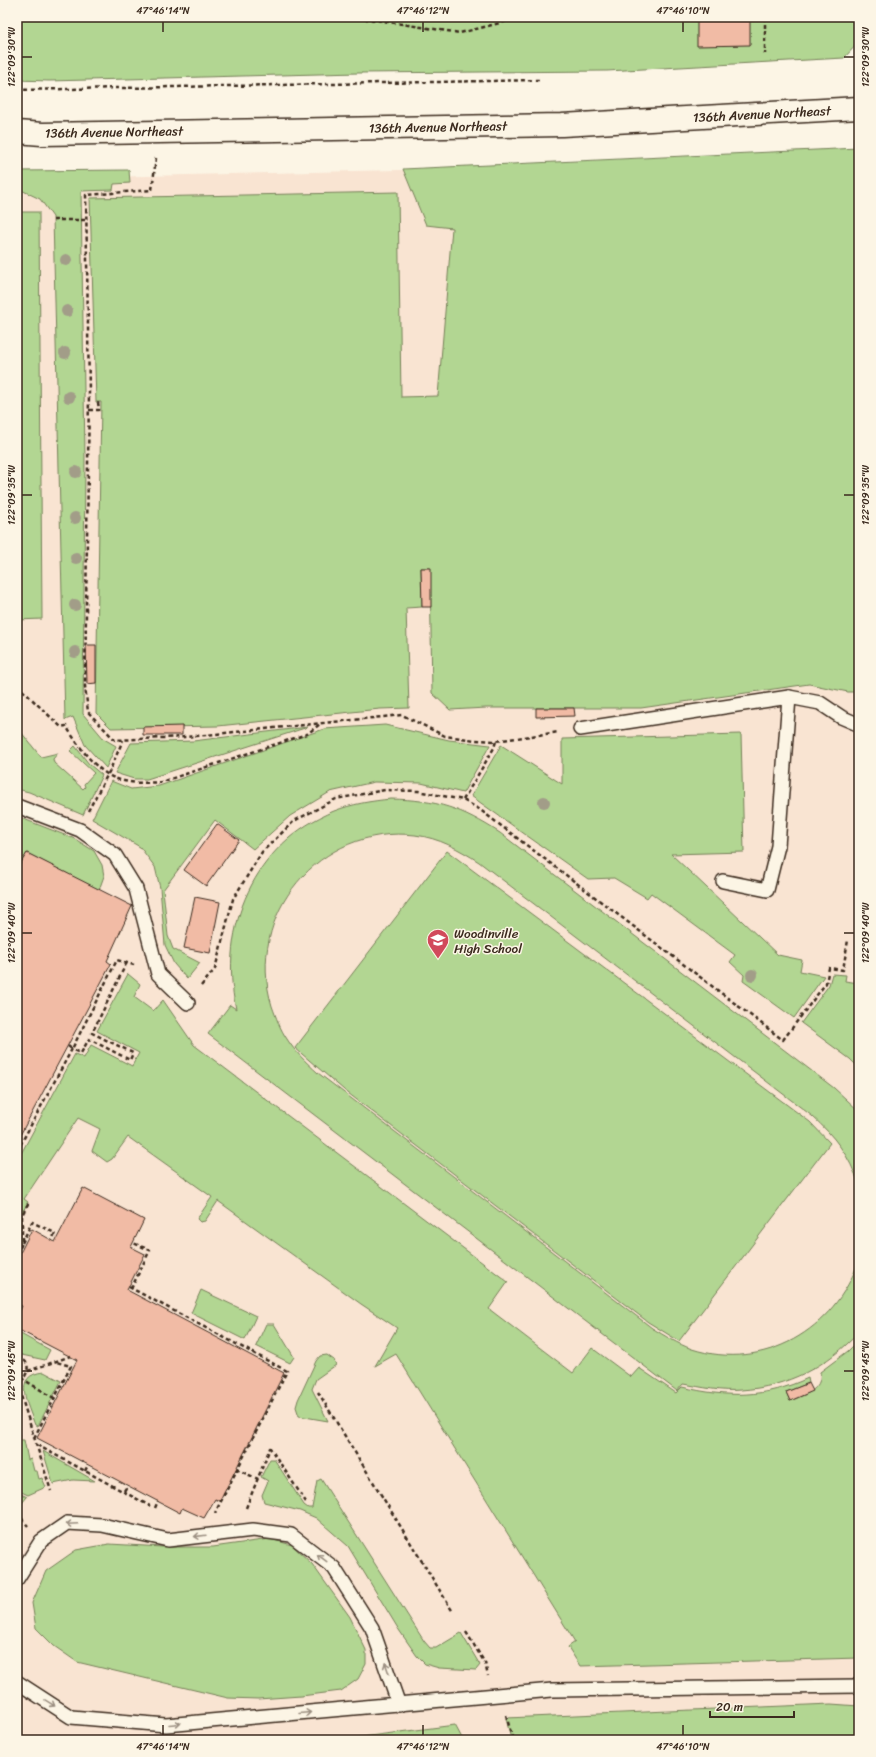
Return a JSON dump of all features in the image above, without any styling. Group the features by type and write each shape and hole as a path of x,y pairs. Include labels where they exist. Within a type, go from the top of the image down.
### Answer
{"street":[{"name":"136th Avenue Northeast","path":"17,132 42,134 562,125 859,108"}],"lane":[{"path":"723,882 767,890 778,846 789,697"},
{"path":"580,728 789,697 820,703 842,717 855,722"},
{"path":"17,806 80,830 115,855 136,889 158,974 188,1003"},
{"path":"17,1579 41,1542 67,1523 102,1525 168,1540 253,1530 291,1535 334,1568 372,1628 400,1705"},
{"path":"17,1682 71,1717 166,1725 400,1705 552,1690 859,1686"}],"path":[{"path":"342,17 376,20 460,33 485,28 512,20 515,17"},
{"path":"765,17 765,54"},
{"path":"17,90 539,80"},
{"path":"157,132 156,162 152,190 86,195 89,410 85,686 88,712 115,740 186,737 402,715 445,736 496,741 580,728"},
{"path":"53,220 86,220"},
{"path":"89,410 99,410 98,402"},
{"path":"17,685 61,727 66,726 84,754 108,774 118,779 138,783 161,782 307,734 322,722"},
{"path":"89,810 108,774 123,740"},
{"path":"463,800 494,748 496,741"},
{"path":"188,1003 215,969 233,899 262,852 294,821 336,799 385,790 418,791 463,800 480,809 783,1040 826,983 829,968 843,970 848,940"},
{"path":"17,1151 72,1049 117,960 127,962 92,1032 133,1053 130,1060 89,1038 81,1053 72,1049 68,1046"},
{"path":"22,1243 22,1215 29,1202"},
{"path":"17,1254 32,1222 55,1233 52,1240"},
{"path":"133,1243 150,1250 130,1288 247,1352 287,1372 213,1517"},
{"path":"28,1371 71,1356"},
{"path":"17,1359 25,1361 28,1366 28,1371 25,1376 19,1378"},
{"path":"34,1438 72,1366 56,1362"},
{"path":"19,1378 54,1398"},
{"path":"17,1383 52,1491"},
{"path":"318,1392 453,1612"},
{"path":"36,1445 150,1506"},
{"path":"246,1508 270,1448 306,1502"},
{"path":"85,1470 88,1465"},
{"path":"237,1469 258,1479"},
{"path":"124,1491 127,1486"},
{"path":"155,1508 158,1501"},
{"path":"466,1632 485,1664 487,1674"},
{"path":"506,1718 512,1740"}],"shaded area":[{"name":"Woodinville High School","path":"859,159 859,1740 17,1740 17,179"}],"green space":[{"path":"17,17 859,17 859,42 844,58 607,71 358,73 49,81 17,80"},
{"path":"859,148 859,692 848,692 809,684 641,708 486,708 450,710 432,693 430,568 421,568 422,607 406,608 409,708 380,709 218,726 111,728 96,713 101,402 96,402 90,198 398,192 401,397 438,396 452,228 426,225 403,169"},
{"path":"129,170 130,183 114,184 113,190 81,191 85,457 83,714 104,739 116,746 106,768 85,745 73,717 65,720 53,217 40,199 17,188 17,171"},
{"path":"17,212 39,212 42,619 17,620"},
{"path":"385,725 449,740 490,745 463,793 421,783 374,782 330,792 290,816 253,849 215,820 163,890 168,936 173,949 200,963 187,979 174,964 165,945 160,888 155,867 140,847 92,819 111,781 131,789 159,786 324,729"},
{"path":"17,727 41,757 58,753 53,759 54,763 83,789 85,787 84,784 94,773 70,751 75,746 89,764 102,775 83,815 29,792 17,789"},
{"path":"308,727 147,779 134,779 115,773 131,743 193,741"},
{"path":"741,734 744,852 671,854 778,955 802,960 800,971 824,976 794,1018 743,981 744,975 730,962 735,955 651,893 647,898 614,878 588,879 471,796 501,745 562,784 562,739"},
{"path":"391,799 422,801 448,807 473,817 500,833 834,1088 859,1111 859,1185 851,1165 840,1147 812,1116 479,862 448,845 424,836 380,835 349,844 321,860 297,882 280,909 269,939 266,972 272,1006 278,1023 294,1048 318,1073 652,1328 692,1349 719,1355 745,1355 770,1349 794,1339 815,1325 833,1307 848,1285 859,1260 859,1332 834,1355 806,1373 758,1388 726,1390 683,1384 677,1391 208,1034 230,1005 236,1009 232,979 232,948 238,919 248,892 263,866 282,844 306,825 334,811 348,806"},
{"path":"21,818 75,839 94,851 102,865 104,876 99,890 27,853 17,869 17,826"},
{"path":"447,851 810,1122 830,1143 679,1341 648,1322 344,1090 295,1048"},
{"path":"128,974 140,984 134,997 153,1011 163,1000 194,1045 508,1282 489,1309 573,1373 592,1348 631,1377 639,1368 676,1393 682,1387 715,1393 761,1393 792,1385 808,1378 809,1383 786,1392 790,1401 816,1388 819,1383 820,1372 855,1344 859,1347 859,1658 580,1666 568,1647 575,1642 396,1354 375,1366 397,1328 361,1304 218,1201 205,1221 200,1222 197,1219 212,1197 128,1137 112,1159 107,1162 92,1151 100,1129 78,1118 24,1199 28,1202 21,1215 20,1243 17,1250 17,1161 75,1054 84,1058 91,1045 132,1066 139,1053 97,1031"},
{"path":"832,974 846,975 845,981 859,983 859,1068 850,1059 801,1023 829,985"},
{"path":"201,1290 256,1316 245,1340 191,1313"},
{"path":"266,1324 274,1324 294,1357 290,1363 256,1346"},
{"path":"17,1332 50,1350 45,1360 17,1354"},
{"path":"327,1355 334,1360 336,1365 316,1379 312,1389 328,1421 299,1416 296,1407 298,1400 316,1361 320,1356"},
{"path":"44,1372 61,1381 38,1426 35,1425 24,1392 28,1379 34,1374"},
{"path":"17,1428 21,1440 24,1440 28,1460 31,1459 34,1471 37,1471 39,1479 42,1478 46,1487 28,1495 17,1490"},
{"path":"43,1451 95,1481 73,1480 53,1484"},
{"path":"270,1459 274,1459 304,1505 308,1508 312,1508 317,1481 321,1479 424,1641 430,1648 436,1648 461,1633 480,1665 476,1670 439,1668 425,1664 417,1656 399,1630 348,1546 316,1518 300,1511 264,1502 262,1495 268,1481 261,1477"},
{"path":"17,1492 27,1497 22,1503 17,1500"},
{"path":"270,1539 292,1545 312,1564 350,1617 366,1650 366,1664 358,1679 341,1691 258,1699 228,1698 77,1662 54,1646 36,1628 32,1603 46,1571 76,1550 109,1544 163,1547 213,1547"},
{"path":"831,1704 859,1706 859,1740 511,1740 506,1718"},
{"path":"455,1725 463,1740 338,1740"}],"building":[{"path":"697,17 750,17 750,45 697,46"},
{"path":"421,568 431,568 431,607 422,607"},
{"path":"86,645 96,645 96,683 87,684"},
{"path":"536,708 574,708 575,716 536,717"},
{"path":"182,726 182,735 143,735 143,727"},
{"path":"217,824 239,840 206,886 184,870"},
{"path":"27,853 132,906 107,961 111,964 17,1141 17,869"},
{"path":"195,897 220,902 210,953 184,948"},
{"path":"83,1188 144,1220 131,1247 145,1254 127,1290 284,1373 220,1501 215,1499 204,1518 182,1508 180,1513 37,1438 77,1360 17,1329 17,1317 22,1306 17,1304 17,1259 32,1229 55,1242"},
{"path":"809,1383 813,1391 790,1401 786,1392"}],"place":[{"name":"Woodinville High School","path":"438,960"}]}
